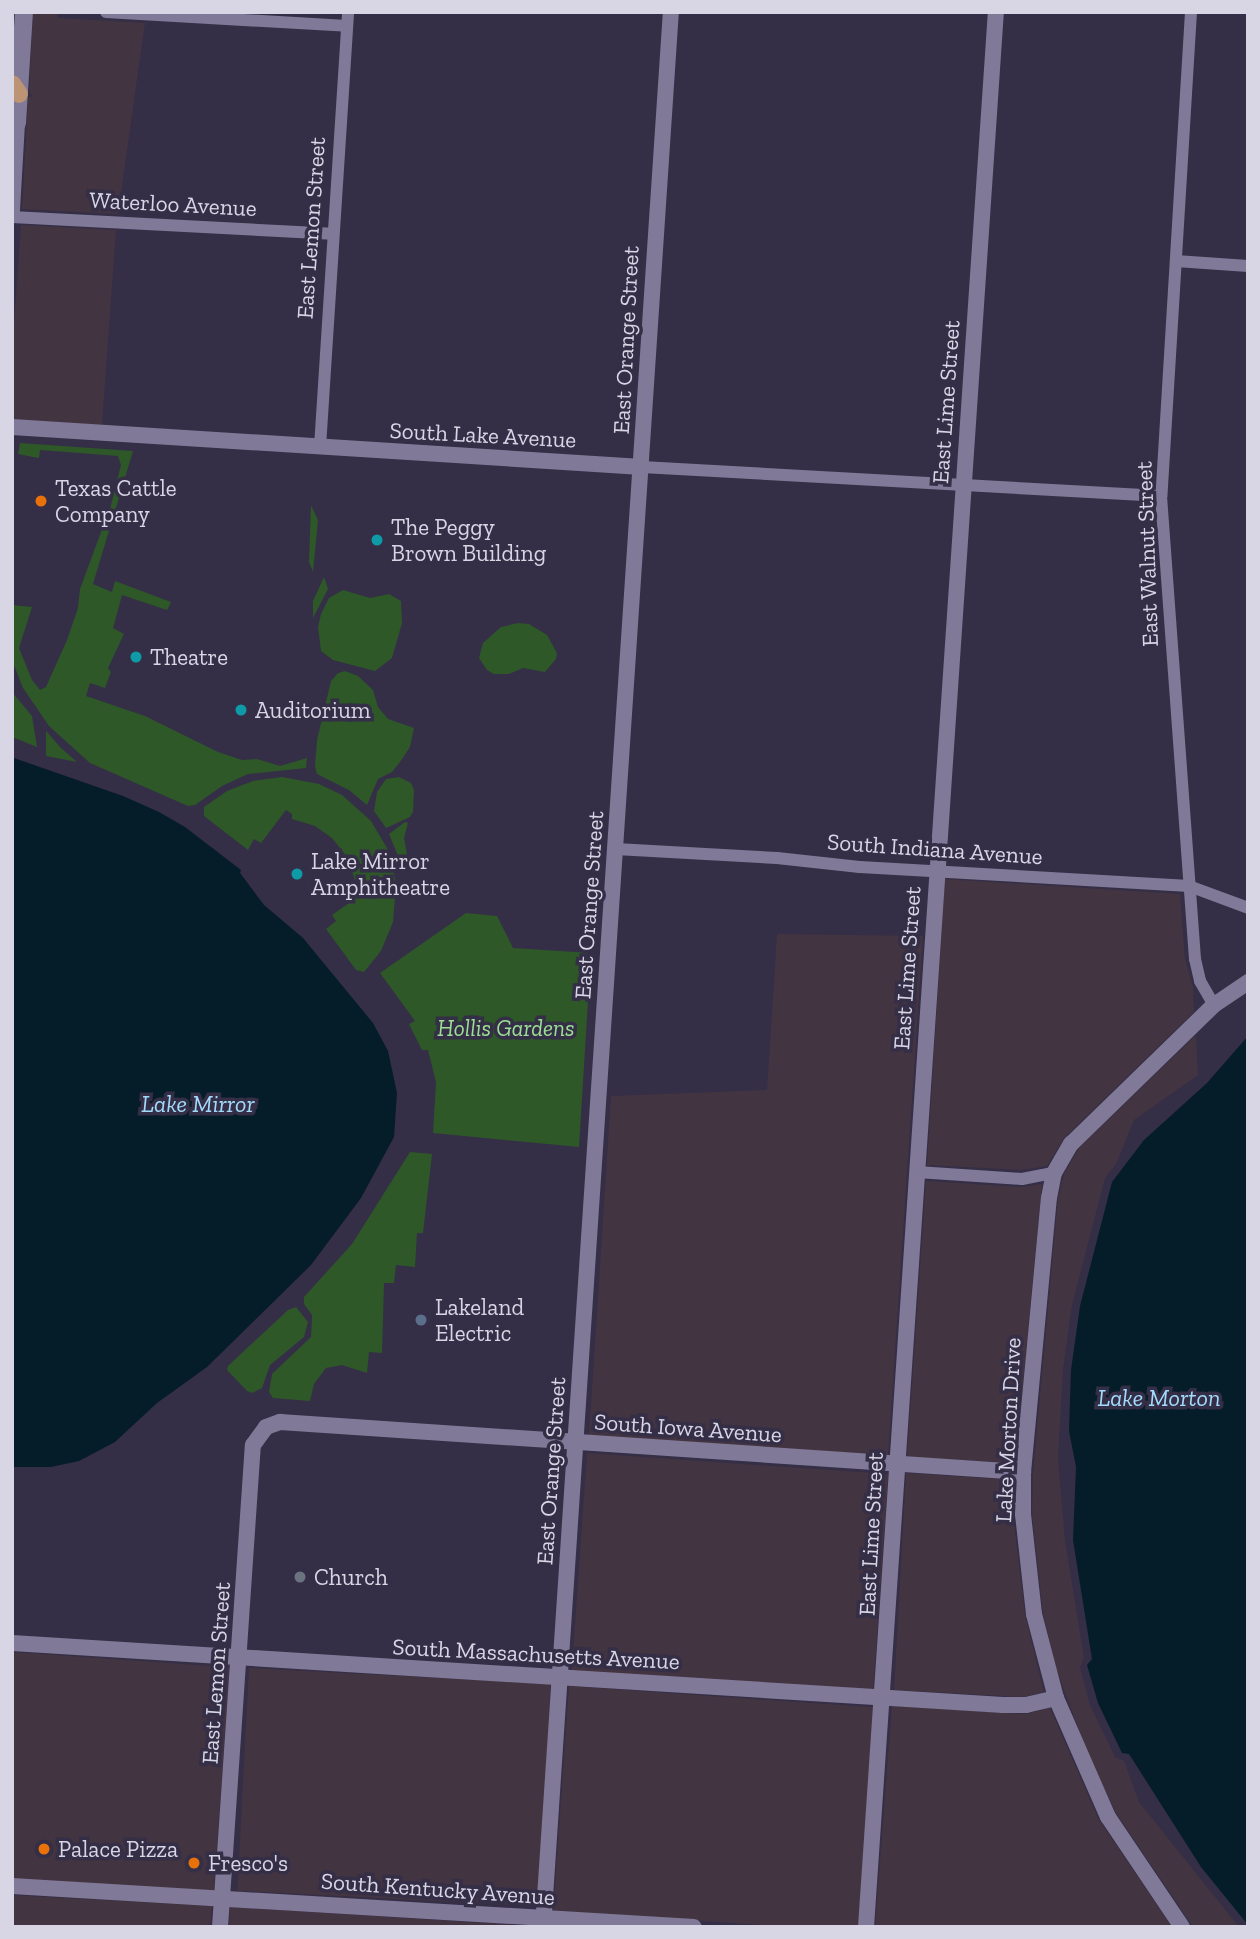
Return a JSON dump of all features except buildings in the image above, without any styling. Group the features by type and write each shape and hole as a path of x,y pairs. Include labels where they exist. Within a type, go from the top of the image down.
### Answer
{"main road":[{"path":"17,123 16,89 24,12"}],"street":[{"path":"106,12 347,26"},
{"name":"East Lemon Street","path":"320,447 348,12"},
{"name":"East Orange Street","path":"543,1922 671,12"},
{"name":"East Lime Street","path":"866,1927 884,1697 936,870 996,12"},
{"name":"East Walnut Street","path":"1191,12 1161,496 1195,959 1200,981 1214,1005"},
{"path":"12,210 17,123"},
{"name":"Waterloo Avenue","path":"12,216 332,234"},
{"path":"1176,261 1248,266"},
{"name":"South Lake Avenue","path":"12,427 642,467 1161,496"},
{"name":"South Indiana Avenue","path":"616,849 1189,886 1248,908"},
{"name":"Lake Morton Drive","path":"1182,1927 1108,1817 1056,1698 1034,1614 1023,1514 1023,1472 1049,1198 1054,1173 1071,1144 1214,1005 1248,982"},
{"path":"917,1172 1022,1179 1054,1173"},
{"name":"South Iowa Avenue","path":"266,1427 280,1422 1023,1472"},
{"name":"East Lemon Street","path":"220,1927 253,1445 266,1427"},
{"name":"South Massachusetts Avenue","path":"12,1643 1026,1705 1056,1698"},
{"name":"South Kentucky Avenue","path":"12,1886 222,1898 543,1922 694,1927"}],"shaded area":[{"path":"33,12 57,12 58,18 145,23 118,214 22,209 28,98 32,96 29,91"},
{"path":"21,225 116,230 102,425 12,419 12,351"},
{"path":"945,879 1180,894 1185,959 1193,987 1194,1012 1064,1138 1047,1166 1021,1170 927,1165"},
{"path":"777,934 923,936 888,1455 589,1436 611,1096 767,1090"},
{"path":"1196,1035 1198,1075 1134,1120 1116,1164 1105,1178 1072,1305 1063,1370 1058,1460 1065,1540 1084,1658 1080,1667 1090,1705 1115,1757 1124,1761 1139,1802 1239,1927 1193,1927 1116,1813 1087,1752 1056,1668 1043,1613 1032,1514 1033,1473 1058,1199 1064,1174 1079,1148"},
{"path":"926,1181 1021,1187 1042,1184 1015,1463 907,1457"},
{"path":"587,1453 888,1474 873,1692 572,1670"},
{"path":"906,1473 1014,1480 1013,1515 1025,1615 1044,1692 1024,1697 894,1690"},
{"path":"12,1652 229,1667 214,1893 12,1879"},
{"path":"249,1668 551,1684 539,1906 237,1891"},
{"path":"569,1686 874,1707 859,1927 790,1927 553,1910"},
{"path":"892,1706 1026,1714 1050,1708 1099,1820 1172,1927 875,1927"},
{"path":"12,1895 212,1906 210,1927 12,1927"},
{"path":"230,1907 534,1926 229,1927"}],"green space":[{"path":"20,443 133,451 93,584 112,592 115,581 171,602 167,610 122,595 113,628 124,634 108,668 111,672 105,688 90,683 86,696 145,716 218,752 242,760 257,759 280,766 307,758 306,768 248,774 222,786 195,805 188,806 90,763 49,726 23,688 12,660 12,605 32,607 19,648 32,680 40,690 46,687 67,640 78,608 80,589 111,505 121,465 118,456 40,450 39,458 18,454"},
{"path":"311,505 318,520 313,572 309,562"},
{"path":"324,577 328,589 313,618 313,601"},
{"path":"343,590 370,598 389,594 401,601 402,623 392,658 375,671 333,660 321,651 318,627 321,614 329,598"},
{"path":"518,623 529,624 547,635 557,653 556,659 545,672 523,668 509,674 494,674 487,670 479,658 483,643 501,627"},
{"path":"345,671 358,676 373,690 378,707 388,719 414,728 410,747 392,772 378,779 367,805 349,790 317,774 315,766 317,740 331,681 338,673"},
{"path":"12,692 32,716 37,747 12,737"},
{"path":"46,731 61,748 77,762 46,756"},
{"path":"282,777 319,784 342,795 371,821 390,853 396,885 393,922 381,951 364,972 356,970 326,929 336,921 332,915 365,892 356,884 348,858 332,838 315,826 292,819 292,814 286,810 261,843 254,839 248,850 204,816 204,807 227,791 253,781"},
{"path":"399,777 411,783 414,790 413,812 410,817 386,828 374,811 377,792 386,779"},
{"path":"405,822 408,823 404,838 409,865 401,863 389,834"},
{"name":"Hollis Gardens","path":"466,913 497,916 513,948 591,953 579,1147 433,1133 436,1082 428,1050 422,1050 409,1024 415,1021 380,973"},
{"path":"410,1152 432,1154 423,1233 417,1233 415,1267 396,1265 394,1283 384,1283 382,1353 369,1352 367,1373 342,1365 326,1368 314,1384 310,1401 273,1398 269,1392 272,1374 311,1337 312,1315 304,1304 304,1297 352,1244"},
{"path":"296,1307 308,1322 304,1337 270,1365 262,1388 252,1393 247,1391 227,1370 228,1366 288,1310"}],"water":[{"name":"Lake Mirror","path":"14,758 123,796 159,812 185,827 241,870 240,873 264,905 303,938 373,1023 388,1051 397,1093 394,1137 361,1198 311,1265 207,1367 157,1403 115,1442 79,1461 51,1467 12,1467"},
{"name":"Lake Morton","path":"1248,1036 1248,1925 1201,1867 1129,1754 1122,1753 1098,1703 1087,1665 1092,1659 1073,1540 1076,1467 1069,1431 1071,1370 1080,1306 1112,1182 1144,1140 1207,1083"}],"place":[{"name":"Texas Cattle Company","path":"41,501"},
{"name":"The Peggy Brown Building","path":"377,540"},
{"name":"Theatre","path":"136,657"},
{"name":"Auditorium","path":"241,710"},
{"name":"Lake Mirror Amphitheatre","path":"297,874"},
{"name":"Lakeland Electric","path":"421,1320"},
{"name":"Church","path":"300,1577"},
{"name":"Palace Pizza","path":"44,1849"},
{"name":"Fresco's","path":"194,1863"}]}
